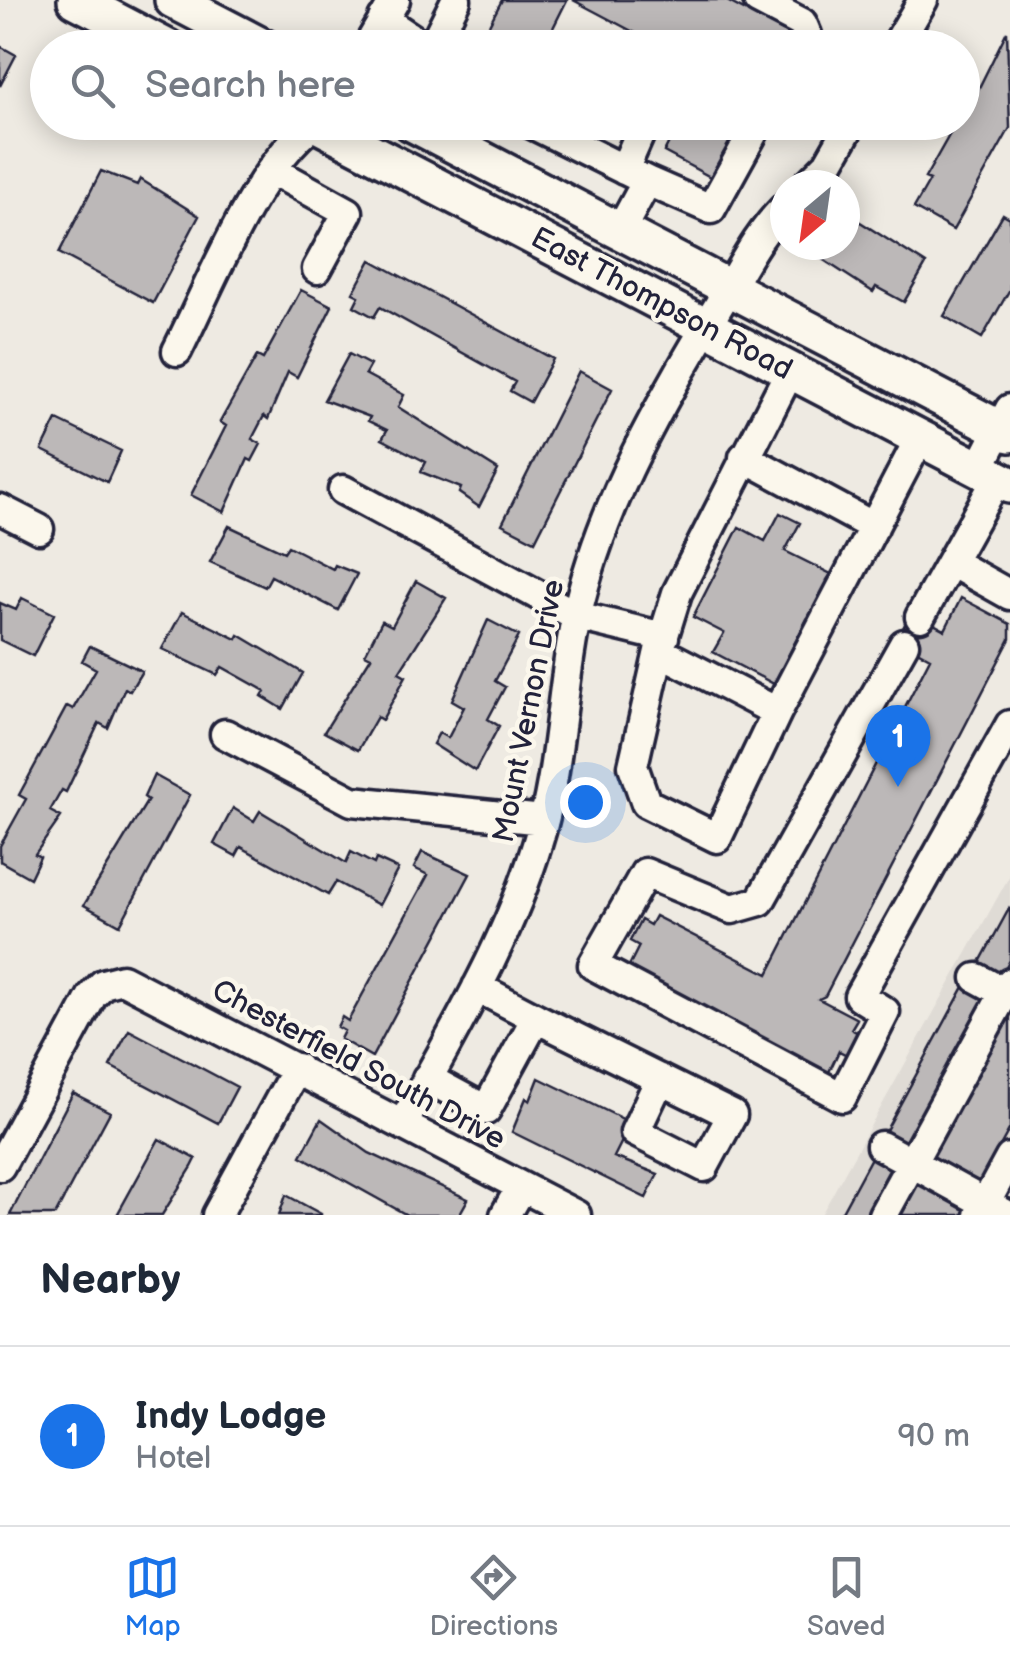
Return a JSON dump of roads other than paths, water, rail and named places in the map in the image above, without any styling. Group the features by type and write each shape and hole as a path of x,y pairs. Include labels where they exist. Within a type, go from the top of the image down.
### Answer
{"main road":[{"path":"76,0 134,30"},
{"path":"173,0 230,30"},
{"name":"East Thompson Road","path":"351,140 717,308 1006,424"},
{"name":"East Thompson Road","path":"465,140 620,231 790,371 995,478"}],"street":[{"path":"439,30 456,0"},
{"path":"758,0 802,23 805,30"},
{"path":"906,30 923,0"},
{"path":"389,10 410,30"},
{"path":"177,351 272,170 294,140"},
{"path":"565,140 712,209 749,140"},
{"path":"620,231 642,140"},
{"path":"822,170 842,140"},
{"path":"272,170 348,212 318,269"},
{"name":"Mount Vernon Drive","path":"403,1124 516,907 544,820 577,616 596,549 621,485 755,240 770,224"},
{"path":"790,371 677,592 633,766 646,803 717,838 777,712 920,438"},
{"path":"920,617 995,478 1006,424"},
{"path":"744,457 874,527"},
{"path":"343,490 577,616 662,644 777,712"},
{"path":"0,509 39,530"},
{"path":"951,562 1010,595"},
{"path":"904,644 760,901 732,909 644,872 593,965 842,1097 886,1012 859,996 1010,725"},
{"path":"225,734 352,801 544,820"},
{"path":"883,1215 1008,991 977,978"},
{"name":"Chesterfield South Drive","path":"0,1166 92,996 110,980 132,981 576,1215"},
{"path":"477,988 660,1079"},
{"path":"428,1078 486,1110 536,1018"},
{"path":"217,1215 297,1068"},
{"path":"882,1146 990,1211 1010,1158"},
{"path":"506,1215 521,1186"}],"place":[{"name":"Indy Lodge","path":"898,787"}]}
